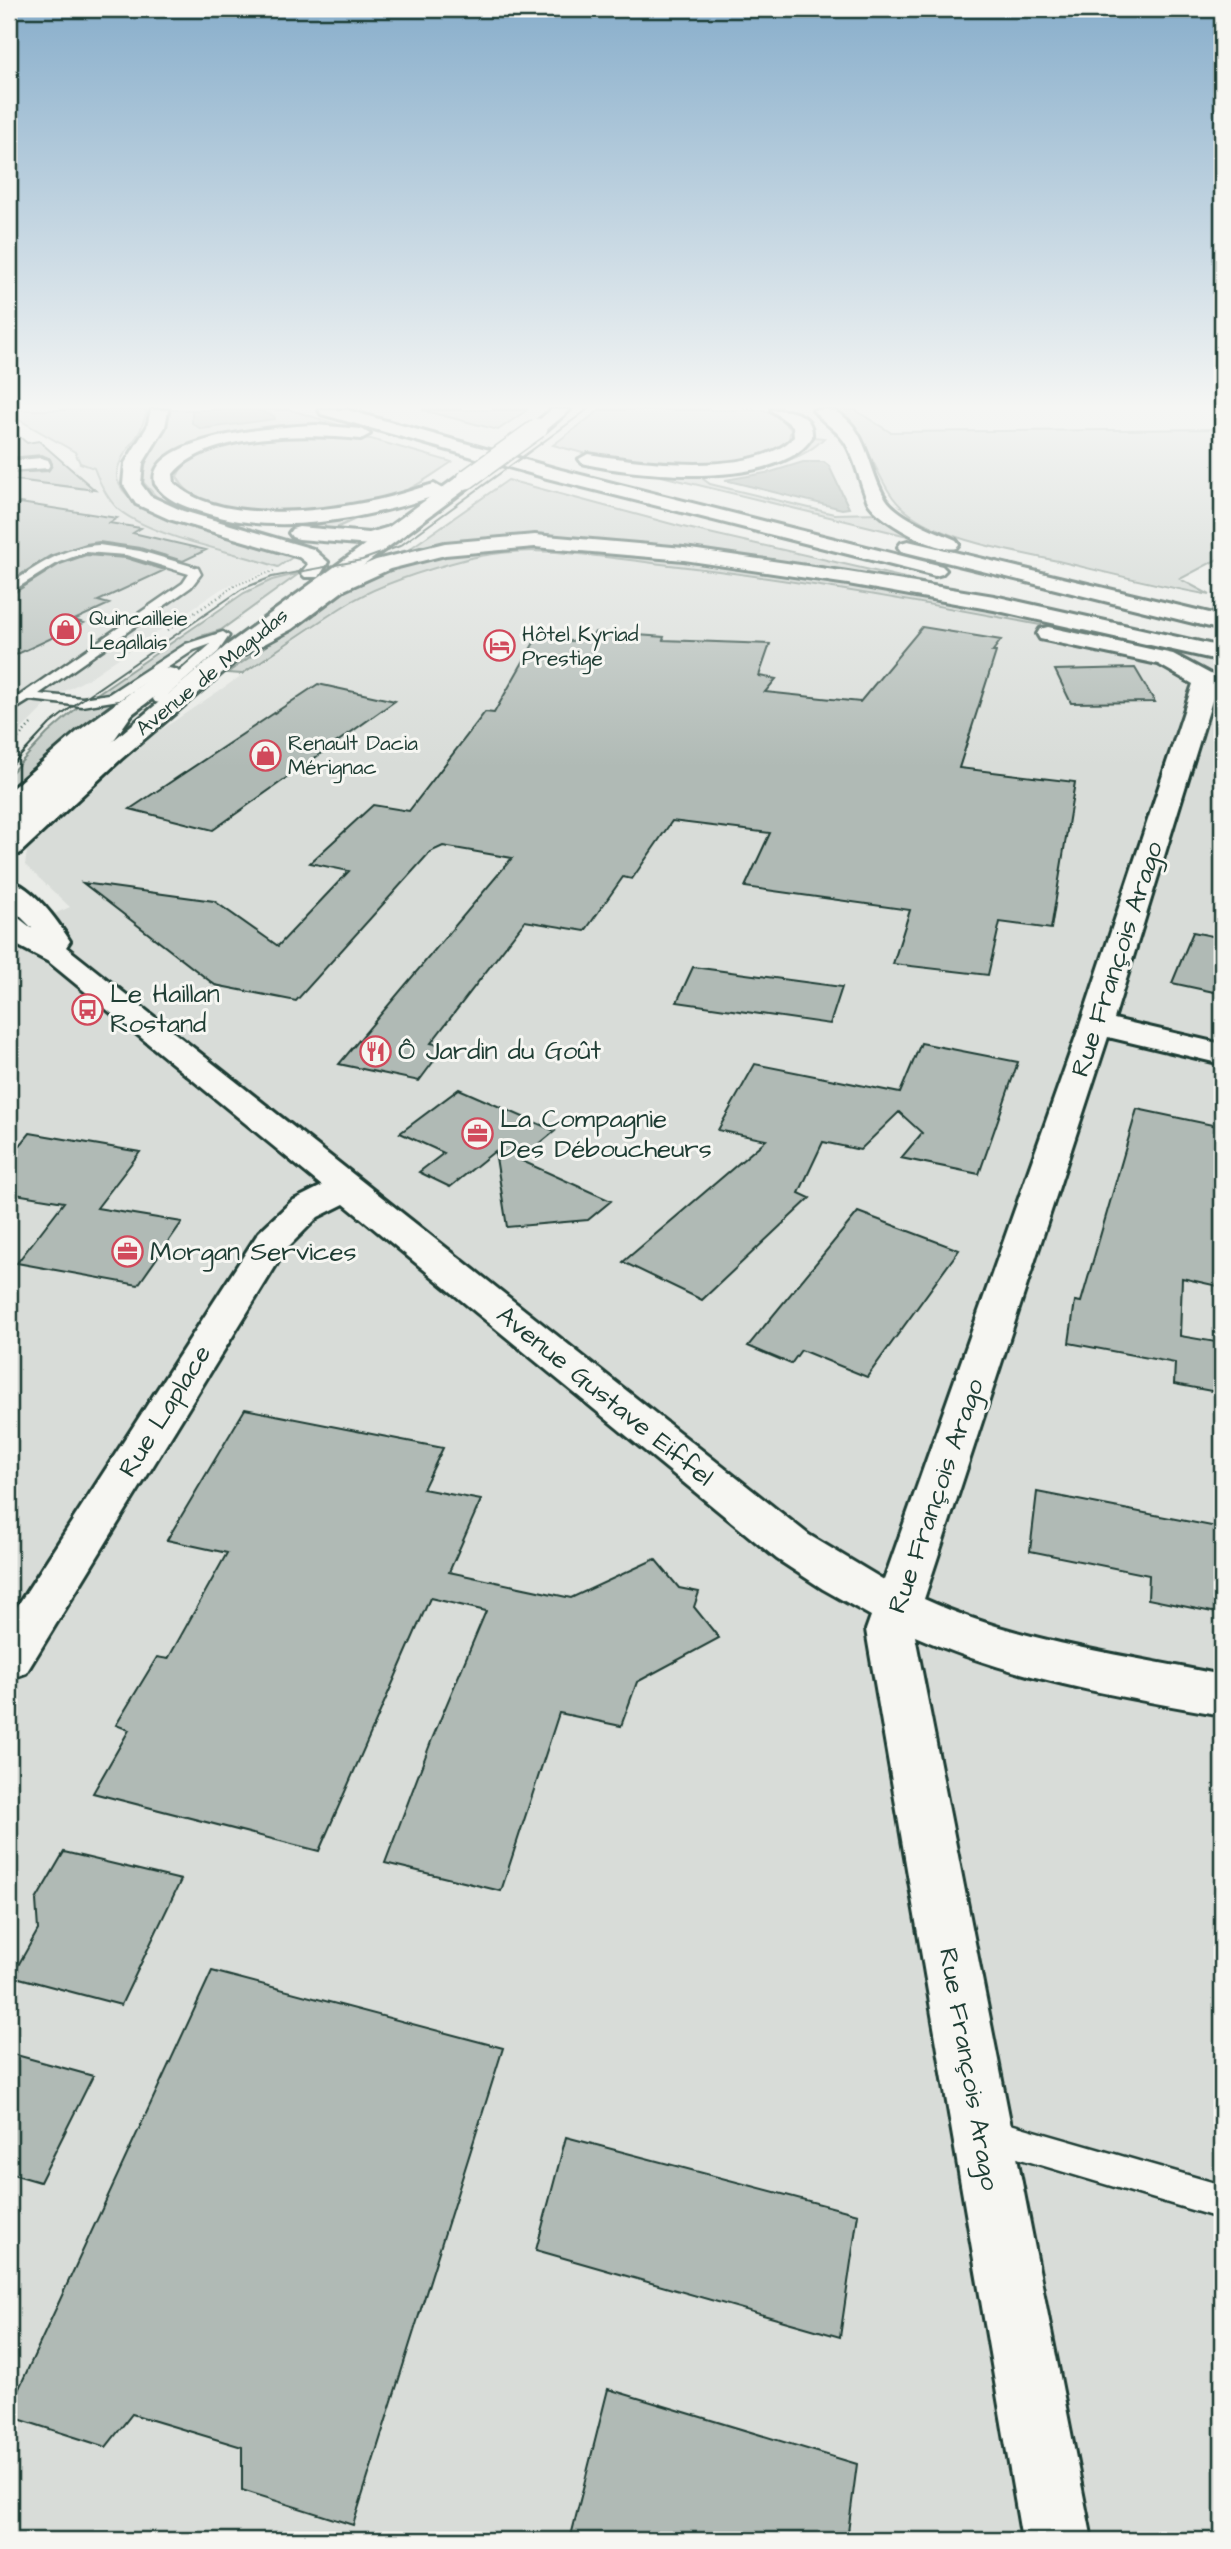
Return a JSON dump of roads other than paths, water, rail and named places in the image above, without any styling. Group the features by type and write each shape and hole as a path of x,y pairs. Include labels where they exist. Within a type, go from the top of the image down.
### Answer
{"main road":[{"path":"227,529 312,565"},
{"path":"255,529 363,538 377,538 393,532"},
{"name":"Avenue de Magudas","path":"10,841 170,704 229,643 312,565 376,529"},
{"name":"Avenue de Magudas","path":"9,805 125,706 229,643 397,529"},
{"path":"775,529 1222,640"},
{"path":"836,529 1222,623"},
{"path":"915,529 996,559 1126,590 1143,604"},
{"path":"229,643 284,624 337,585 383,564 445,549 535,541 684,554 848,578 994,603 1222,654"},
{"name":"Rue François Arago","path":"1048,634 1166,659 1206,681 1096,1024 890,1630 1057,2540"},
{"path":"10,841 102,739 125,706"},
{"name":"Avenue Gustave Eiffel","path":"9,889 52,933 60,956"},
{"name":"Avenue Gustave Eiffel","path":"11,930 60,956 793,1547 835,1577 897,1608 987,1644 1023,1654 1222,1695"},
{"path":"1096,1024 1222,1054"},
{"name":"Rue Laplace","path":"9,1659 272,1241 305,1209 347,1188"}],"lane":[{"path":"9,590 61,557 86,548 112,549 194,570 195,574 187,585 9,709"},
{"path":"28,696 87,703 114,697 190,647 229,643"},
{"path":"981,2132 1222,2202"}],"tram line":[{"path":"9,768 50,724 77,703 242,589 272,577 362,560 400,546 423,529"}],"place":[{"name":"Quincailleie Legallais","path":"66,630"},
{"name":"Hôtel Kyriad Prestige","path":"499,646"},
{"name":"Renault Dacia Mérignac","path":"265,755"},
{"name":"Le Haillan Rostand","path":"87,1009"},
{"name":"Ô Jardin du Goût","path":"375,1051"},
{"name":"La Compagnie Des Déboucheurs","path":"477,1134"},
{"name":"Morgan Services","path":"127,1252"}]}
